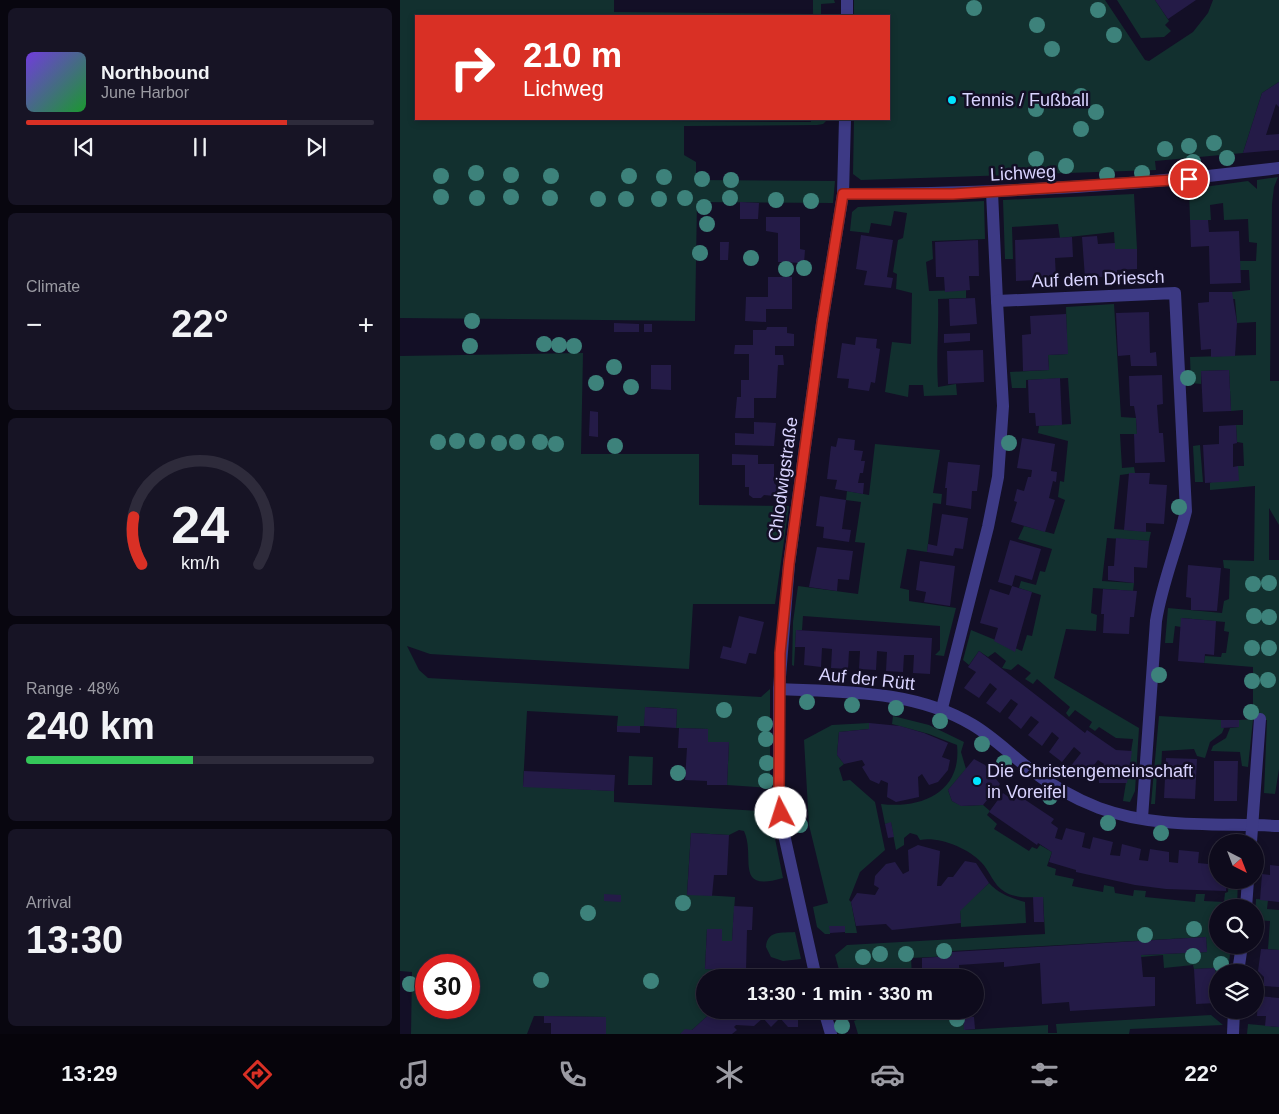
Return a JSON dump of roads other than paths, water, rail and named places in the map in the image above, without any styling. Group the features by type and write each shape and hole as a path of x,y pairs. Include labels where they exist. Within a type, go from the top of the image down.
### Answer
{"street":[{"path":"847,0 847,15"},
{"path":"843,194 845,120"},
{"name":"Lichweg","path":"843,194 992,192 1154,182 1279,168"},
{"path":"942,708 988,527 998,478 1003,431 992,192"},
{"name":"Chlodwigstraße","path":"814,969 782,821 779,796 779,689 789,564 822,323 843,194"},
{"name":"Auf dem Driesch","path":"997,301 1176,294 1186,511 1180,538 1163,588 1156,621 1142,818"},
{"name":"Auf der Rütt","path":"779,689 901,697 942,708 988,734 1026,767 1055,787 1102,809 1166,822 1279,826"},
{"path":"1251,834 1260,719"},
{"path":"827,1019 831,1034"},
{"path":"1233,1034 1234,1019"}],"place":[{"name":"Tennis / Fußball","path":"952,100"},
{"name":"Die Christengemeinschaft in Voreifel","path":"977,781"}]}
